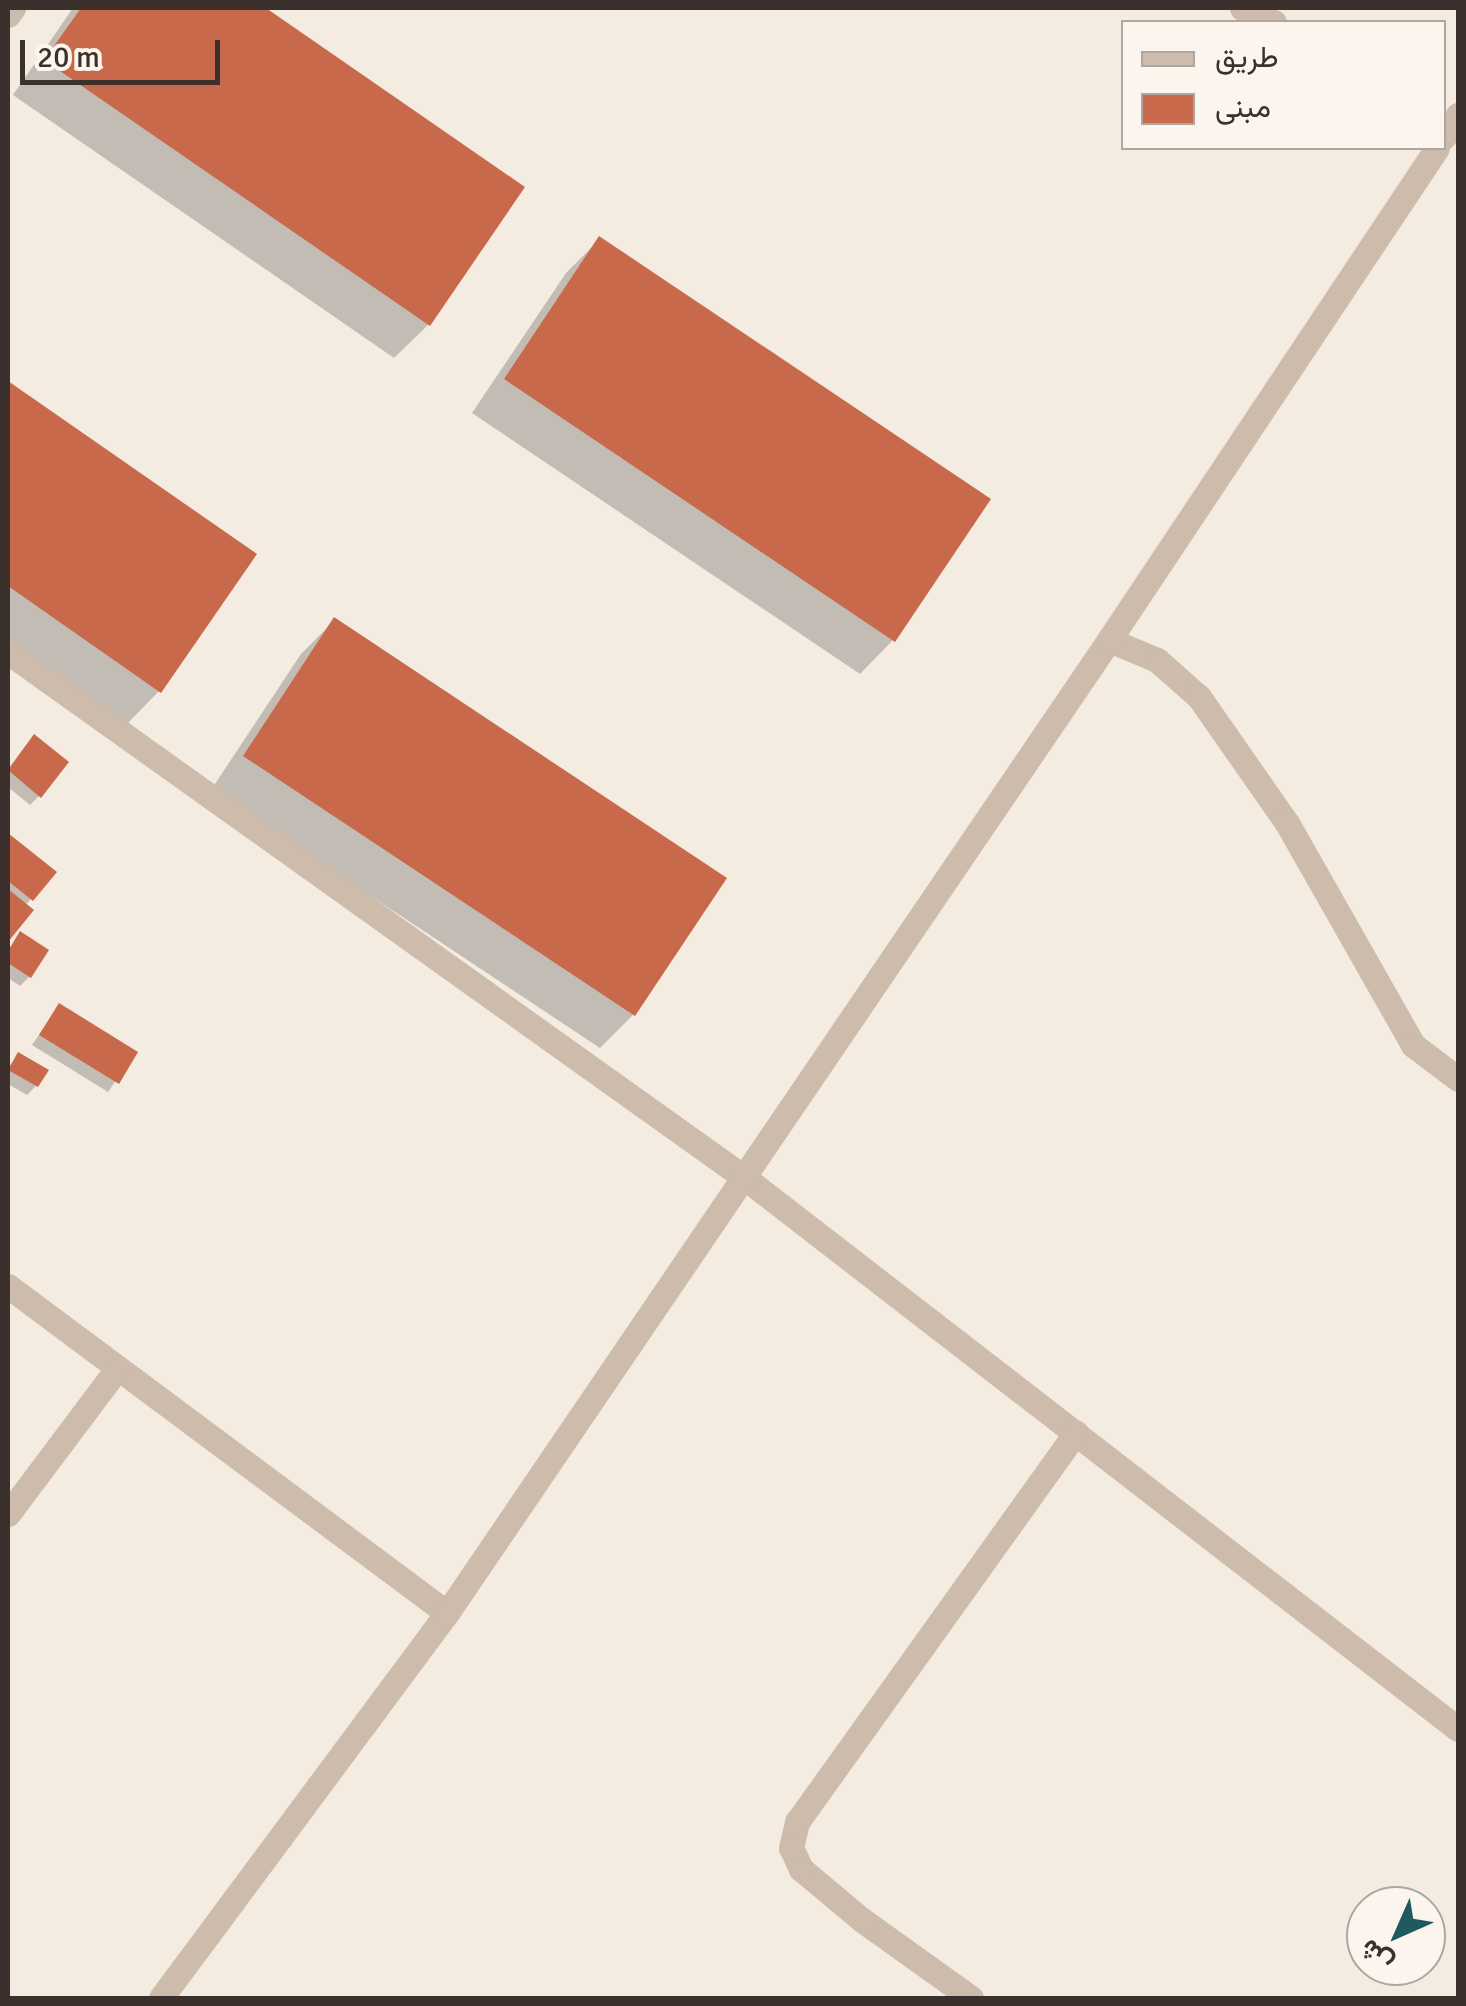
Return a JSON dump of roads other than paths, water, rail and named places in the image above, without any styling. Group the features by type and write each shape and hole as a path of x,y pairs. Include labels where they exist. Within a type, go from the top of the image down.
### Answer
{"street":[{"path":"8,15 13,8"},
{"path":"1242,8 1269,20"},
{"path":"161,1998 448,1613 1109,640 1436,150"},
{"path":"1109,640 1157,660 1198,697 1286,823 1413,1045 1458,1078"},
{"path":"9,656 745,1178 1458,1730"},
{"path":"8,1286 448,1613"},
{"path":"8,1514 118,1370"},
{"path":"971,1998 846,1908 801,1869 791,1848 796,1822 1076,1433"}]}
